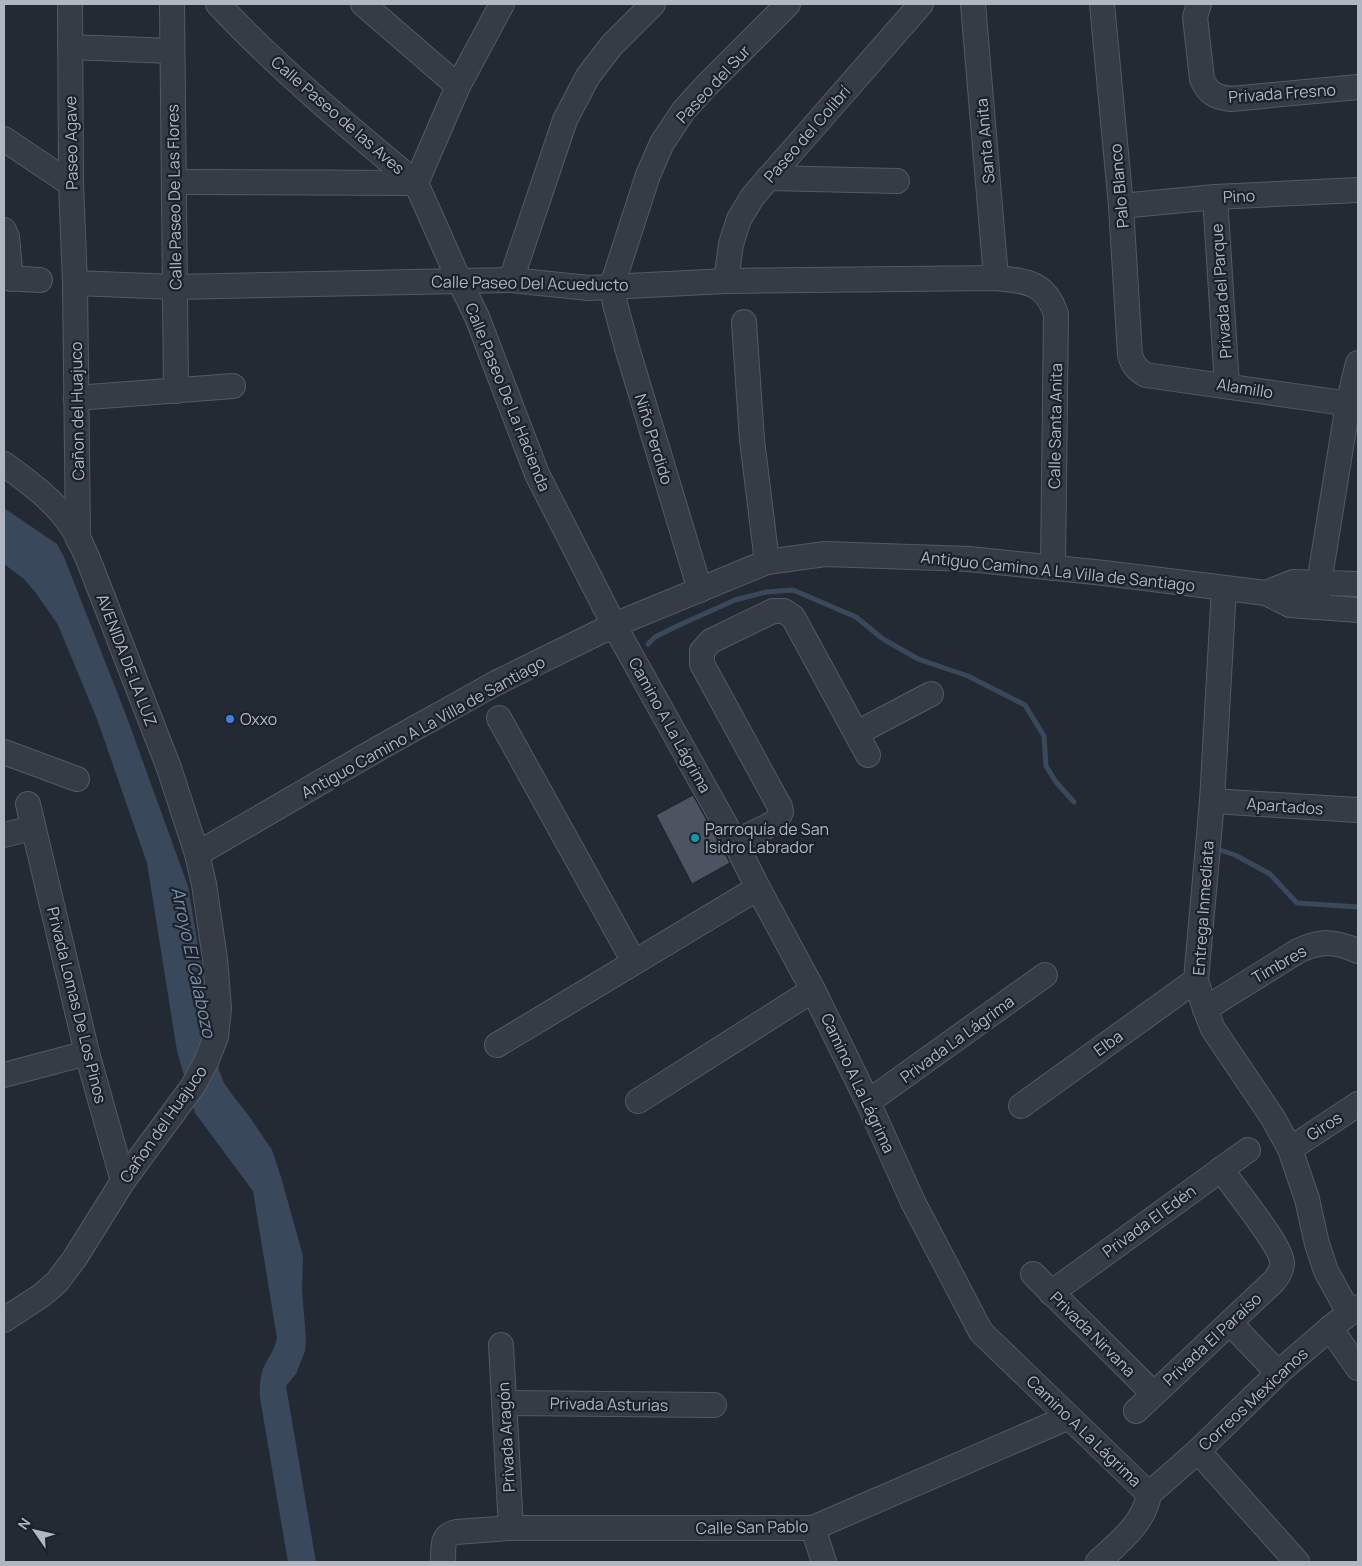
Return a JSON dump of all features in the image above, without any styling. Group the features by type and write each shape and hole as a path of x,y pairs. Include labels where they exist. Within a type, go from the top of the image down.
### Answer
{"street":[{"name":"Paseo Agave","path":"70,4 71,184 76,283"},
{"name":"Calle Paseo De Las Flores","path":"172,4 176,391"},
{"name":"Calle Paseo de las Aves","path":"218,4 276,62 320,102 416,183"},
{"path":"363,4 458,86"},
{"path":"416,183 458,86 502,4"},
{"path":"511,280 565,120 588,76 612,45 653,4"},
{"name":"Paseo del Sur","path":"612,286 648,175 662,143 684,110 788,4"},
{"name":"Paseo del Colibrí","path":"726,282 731,244 739,219 753,196 921,4"},
{"name":"Santa Anita","path":"973,4 996,278"},
{"name":"Palo Blanco","path":"1102,4 1121,206 1130,355 1135,367"},
{"name":"Privada Fresno","path":"1199,4 1196,17 1202,79 1206,87 1216,97 1230,99 1358,87"},
{"path":"70,47 172,51"},
{"path":"4,139 71,184"},
{"path":"768,178 898,181"},
{"name":"Calle Paseo de las Aves","path":"175,182 416,183"},
{"name":"Calle Paseo De La Hacienda","path":"416,183 477,317 537,474 614,625"},
{"name":"Pino","path":"1121,206 1215,197 1358,190"},
{"name":"Privada del Parque","path":"1215,197 1227,385"},
{"path":"4,230 7,237 8,278 40,280"},
{"name":"Calle Paseo Del Acueducto","path":"76,283 176,287 511,280 588,288 726,282 996,278 1023,281 1041,290"},
{"name":"Cañon del Huajuco","path":"76,283 78,539"},
{"name":"Niño Perdido","path":"612,286 627,348 700,590"},
{"name":"Calle Santa Anita","path":"1041,290 1052,303 1056,314 1053,568"},
{"path":"744,322 752,440 767,562"},
{"path":"1317,607 1319,583 1353,405 1358,363"},
{"name":"Alamillo","path":"1135,367 1146,375 1227,385 1353,405"},
{"path":"76,398 233,386"},
{"name":"AVENIDA DE LA LUZ","path":"4,464 50,500 72,528 88,559 169,768 197,854 204,884"},
{"name":"Antiguo Camino A La Villa de Santiago","path":"197,854 496,682 614,625 767,562 801,556 851,554 970,559 1104,572 1266,593 1293,582 1358,581"},
{"path":"1266,593 1290,605 1356,610 1358,581"},
{"name":"Entrega Inmediata","path":"1224,588 1212,801 1196,980 1213,1029 1273,1118 1290,1149 1307,1199 1317,1244 1326,1271 1354,1310"},
{"path":"735,842 776,822 781,812 702,664 702,651 711,641 773,611 784,611 793,617 868,755"},
{"name":"Camino A La Lágrima","path":"614,625 735,842 813,990 868,1102 913,1202 981,1332 1069,1417 1148,1498"},
{"path":"857,733 931,694"},
{"path":"499,718 634,962"},
{"path":"4,752 77,779"},
{"name":"Apartados","path":"1212,801 1358,810"},
{"name":"Privada Lomas De Los Pinos","path":"28,804 32,828 87,1053 123,1181"},
{"path":"4,835 32,828"},
{"name":"Cañon del Huajuco","path":"4,1320 42,1295 57,1282 75,1258 123,1181 193,1086 206,1062 216,1037 219,1008 218,986 204,884"},
{"path":"497,1045 758,888"},
{"name":"Timbres","path":"1205,1009 1298,951 1314,944 1330,943 1358,950"},
{"name":"Privada La Lágrima","path":"868,1102 1045,974"},
{"name":"Elba","path":"1021,1106 1196,980"},
{"path":"638,1101 813,990"},
{"path":"4,1075 87,1053"},
{"name":"Giros","path":"1290,1149 1358,1104"},
{"name":"Privada El Edén","path":"1051,1293 1248,1150"},
{"name":"Privada El Paraíso","path":"1136,1410 1274,1281 1280,1273 1282,1263 1276,1246 1221,1169"},
{"name":"Privada Nirvana","path":"1033,1274 1153,1393"},
{"name":"Correos Mexicanos","path":"1148,1498 1272,1379 1330,1328 1354,1310"},
{"path":"1224,1328 1272,1379"},
{"path":"1330,1328 1358,1368"},
{"name":"Privada Aragón","path":"501,1345 511,1528"},
{"name":"Privada Asturias","path":"504,1403 714,1405"},
{"name":"Calle San Pablo","path":"443,1562 445,1538 448,1534 456,1532 511,1528 813,1528 1069,1417"},
{"path":"1198,1451 1297,1562"},
{"path":"1098,1562 1134,1527 1142,1516 1148,1498"},
{"path":"813,1528 824,1562"}],"water":[{"name":"Arroyo El Calabozo","path":"4,508 57,544 64,557 126,715 188,886 219,1070 224,1083 272,1150 281,1177 303,1256 302,1290 306,1339 305,1351 296,1374 286,1386 316,1562 288,1562 260,1398 262,1372 277,1338 253,1191 195,1113 177,1051 147,863 97,719 58,625 24,579 4,564"}],"building":[{"name":"Parroquía de San Isidro Labrador","path":"693,795 730,863 692,884 656,815"}],"waterway":[{"path":"648,644 655,637 735,600 766,592 793,590 856,617 883,639 918,659 968,676 1025,705 1044,736 1046,766 1056,782 1074,802"},
{"path":"1220,850 1235,855 1270,874 1297,903 1358,907"}],"place":[{"name":"Oxxo","path":"230,719"},
{"name":"Parroquía de San Isidro Labrador","path":"695,838"}]}
